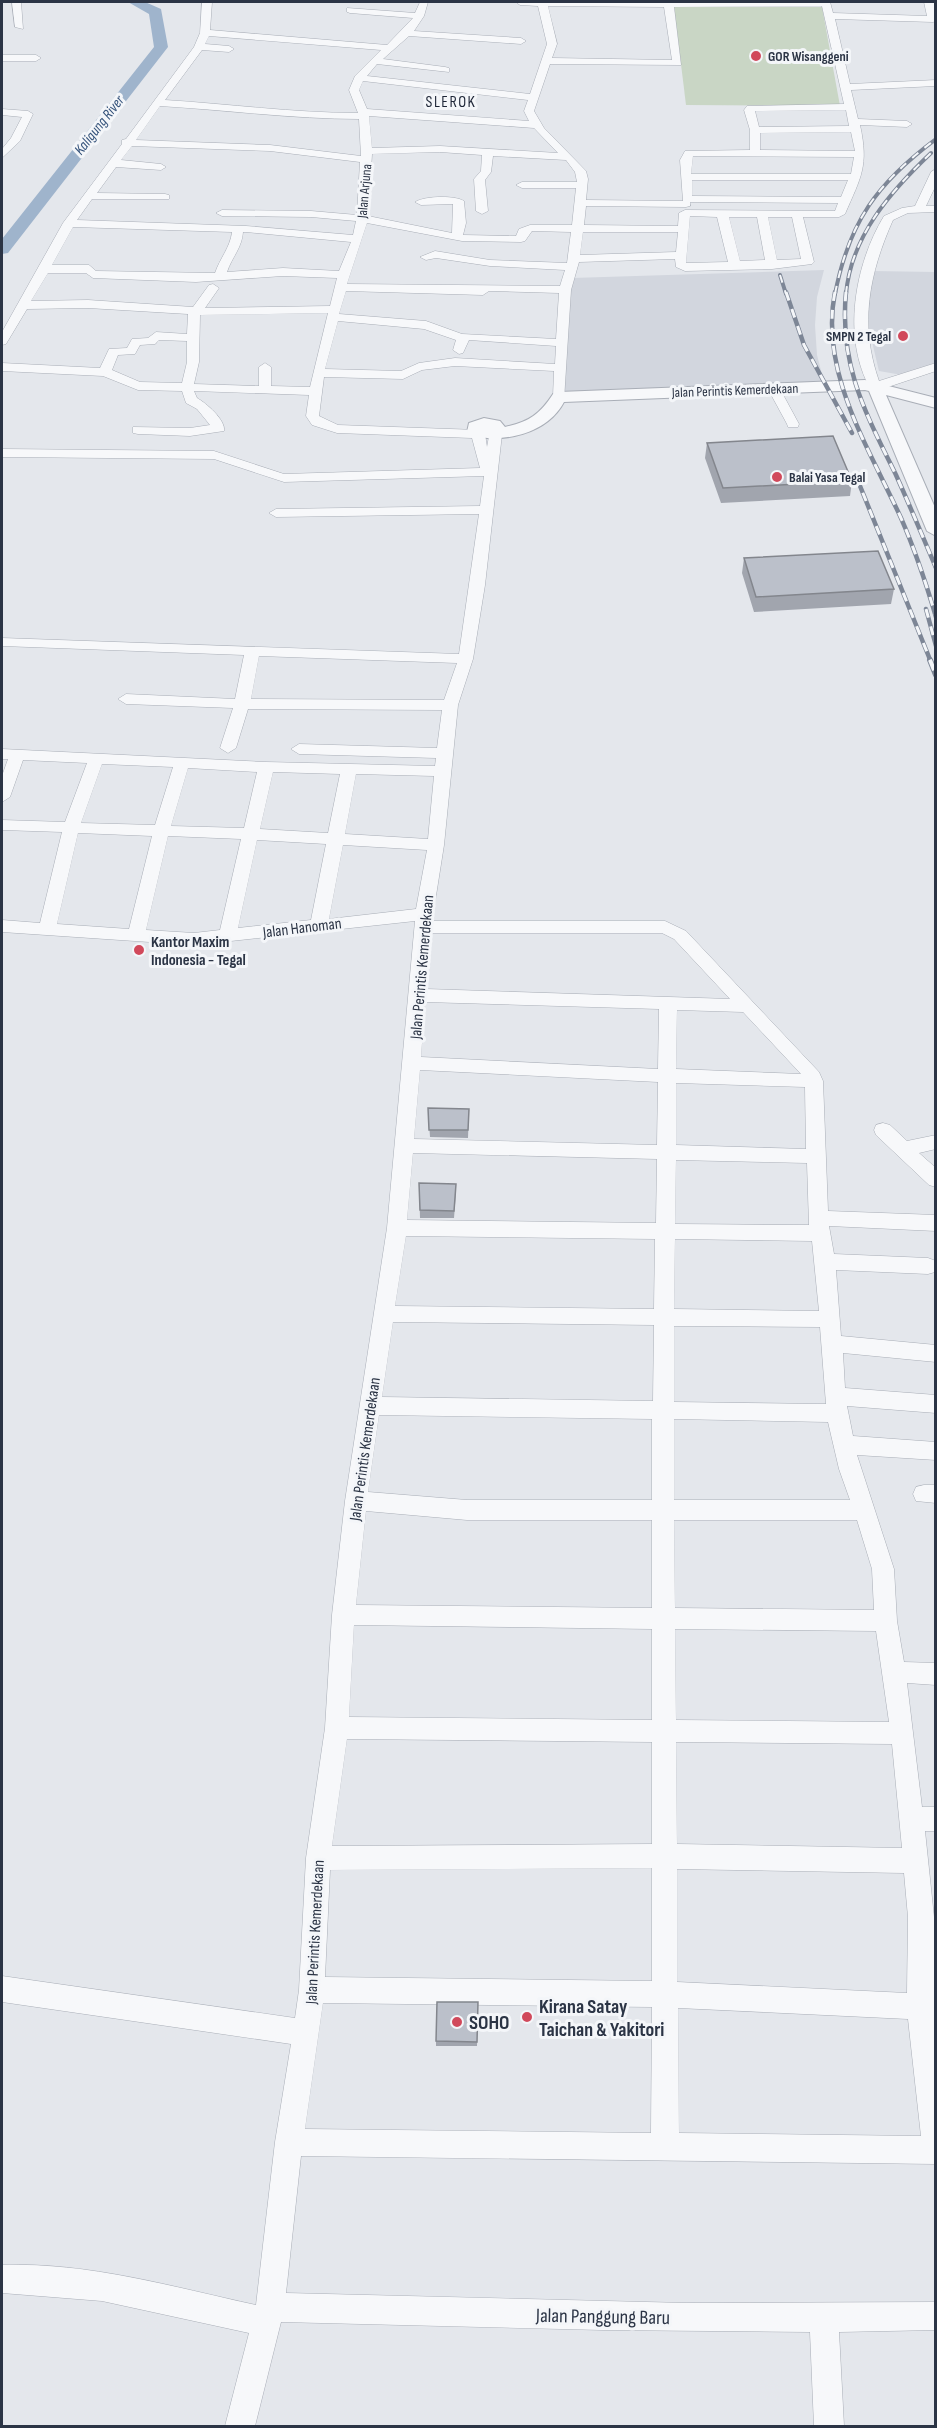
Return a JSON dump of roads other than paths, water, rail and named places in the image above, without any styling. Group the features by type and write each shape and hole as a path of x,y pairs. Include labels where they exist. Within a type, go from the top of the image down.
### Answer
{"street":[{"path":"16,2 12,15 20,27"},
{"path":"2,341 43,268 57,248 69,223 199,47 205,33 207,2"},
{"path":"424,2 407,33 359,78 434,102 535,125"},
{"path":"520,2 826,2 846,87 858,154 855,177 839,214 722,213 686,205"},
{"path":"828,16 884,14 934,19 929,2"},
{"path":"486,429 527,427 544,418 554,409 559,397 566,290 578,229 583,174 535,125 529,111 551,49 551,33 542,3"},
{"path":"546,61 677,63 668,3"},
{"path":"350,10 418,16"},
{"path":"312,41 318,28"},
{"path":"205,33 391,48"},
{"path":"407,33 521,41"},
{"path":"241,46 248,36"},
{"path":"199,47 229,50"},
{"path":"2,58 36,58"},
{"path":"376,61 445,70"},
{"name":"Jalan Arjuna","path":"359,78 354,90 364,114 367,156 362,219 334,313 312,416 317,422 337,429 486,429"},
{"path":"846,87 936,83"},
{"path":"157,102 185,109 278,111 309,116 364,114 434,102 533,97"},
{"path":"755,155 755,130 751,108 849,107"},
{"path":"2,112 28,114 15,129 4,150"},
{"path":"755,130 907,124"},
{"path":"125,145 148,149"},
{"path":"125,145 270,148 367,156 422,148 567,157"},
{"path":"482,211 479,179 486,172 488,152"},
{"path":"797,215 808,262 735,266 685,267 680,265 679,255 686,205 686,160 689,153 858,154"},
{"path":"112,164 161,167"},
{"path":"919,208 936,172"},
{"path":"686,177 855,177"},
{"path":"522,185 582,185"},
{"path":"88,196 166,195"},
{"path":"580,203 686,205 845,200"},
{"path":"421,202 458,201 460,223 457,237"},
{"path":"936,208 919,208 888,218 873,248 859,321 864,362 936,531"},
{"path":"222,213 357,239"},
{"path":"722,213 735,266"},
{"path":"69,223 152,233 247,217 307,214 362,219 457,237 517,239 521,239 523,231 530,228 682,229"},
{"path":"762,214 772,265"},
{"path":"138,430 190,432 219,428 202,406 191,400 187,388 196,311 216,283 226,258 236,246 247,217"},
{"path":"426,257 435,254 490,263 572,263 679,255"},
{"path":"43,268 89,269 93,274 216,283 283,272 345,275"},
{"path":"341,287 483,291 485,287 566,290"},
{"path":"24,305 112,305 196,311 334,313 426,325 463,338 474,336 563,343"},
{"path":"105,372 113,352 131,351 136,342 151,341 158,336 194,338"},
{"path":"455,362 463,338"},
{"path":"320,374 403,375 419,367 455,362 560,368"},
{"path":"2,367 105,372 138,386 316,391"},
{"path":"265,367 265,390"},
{"path":"875,387 936,367"},
{"name":"Jalan Perintis Kemerdekaan","path":"559,397 854,385 875,387 936,403"},
{"path":"774,389 793,424"},
{"name":"Jalan Perintis Kemerdekaan","path":"240,2427 268,2314 289,2142 312,1990 318,1858 336,1728 343,1615 356,1501 397,1228 402,1146 413,1063 423,921 436,845 450,705 466,660 478,585 490,472 483,460 486,429"},
{"path":"2,453 214,455 234,458 270,475 284,478 490,472"},
{"path":"276,513 485,510"},
{"path":"2,642 466,660"},
{"path":"228,748 242,704 252,653"},
{"path":"126,699 242,704 450,705"},
{"path":"299,749 443,762"},
{"path":"2,797 9,754 349,769 443,762"},
{"path":"47,929 71,828 96,759"},
{"path":"136,937 161,832 182,763"},
{"path":"226,937 266,767"},
{"path":"319,924 349,769"},
{"path":"2,825 249,834 436,845"},
{"name":"Jalan Hanoman","path":"2,926 136,937 194,939 226,937 319,924 423,921 665,927 680,935 745,1006 799,1058 814,1081"},
{"path":"417,995 745,1006"},
{"path":"665,2145 662,1856 663,1411 664,1154 668,1005"},
{"path":"289,2142 936,2150 928,2007 928,1917 910,1818 903,1733 886,1621 883,1569 878,1547 843,1445 825,1262 819,1225 814,1081 665,1077 413,1063"},
{"path":"883,1130 936,1180"},
{"path":"903,1149 936,1142"},
{"path":"402,1146 815,1156"},
{"path":"397,1228 664,1232 819,1225 936,1223"},
{"path":"825,1262 928,1266"},
{"path":"383,1314 830,1319"},
{"path":"833,1344 936,1354"},
{"path":"370,1406 663,1411 936,1404"},
{"path":"843,1445 936,1451"},
{"path":"356,1501 442,1510 864,1510"},
{"path":"343,1615 886,1621"},
{"path":"894,1672 936,1674"},
{"path":"336,1728 903,1733"},
{"path":"910,1818 936,1819"},
{"path":"318,1858 662,1856 917,1861"},
{"path":"2,1989 306,2032"},
{"path":"312,1990 663,1994 928,2007"},
{"name":"Jalan Panggung Baru","path":"2,2279 57,2281 99,2286 268,2314 824,2319 936,2316"},
{"path":"824,2319 830,2427"}],"waterway":[{"name":"Kaligung River","path":"2,249 161,47 156,12 135,2"}],"railway":[{"path":"835,294 848,246 869,206 897,172 936,139"},
{"path":"846,294 849,273 856,253 875,216 931,153"},
{"path":"780,275 786,294"},
{"path":"786,292 804,345 852,433"},
{"path":"835,292 832,322 834,351 840,380 862,437 906,530 936,617"},
{"path":"846,292 846,343 857,387 936,568"},
{"path":"856,476 931,662"},
{"path":"926,609 936,646"},
{"path":"930,660 936,675"}],"place":[{"name":"GOR Wisanggeni","path":"756,56"},
{"name":"SMPN 2 Tegal","path":"903,336"},
{"name":"Balai Yasa Tegal","path":"777,477"},
{"name":"Kantor Maxim Indonesia - Tegal","path":"139,950"},
{"name":"Kirana Satay Taichan & Yakitori","path":"527,2017"},
{"name":"SOHO","path":"457,2022"}],"district":[{"name":"SLEROK","path":"451,101"}]}
